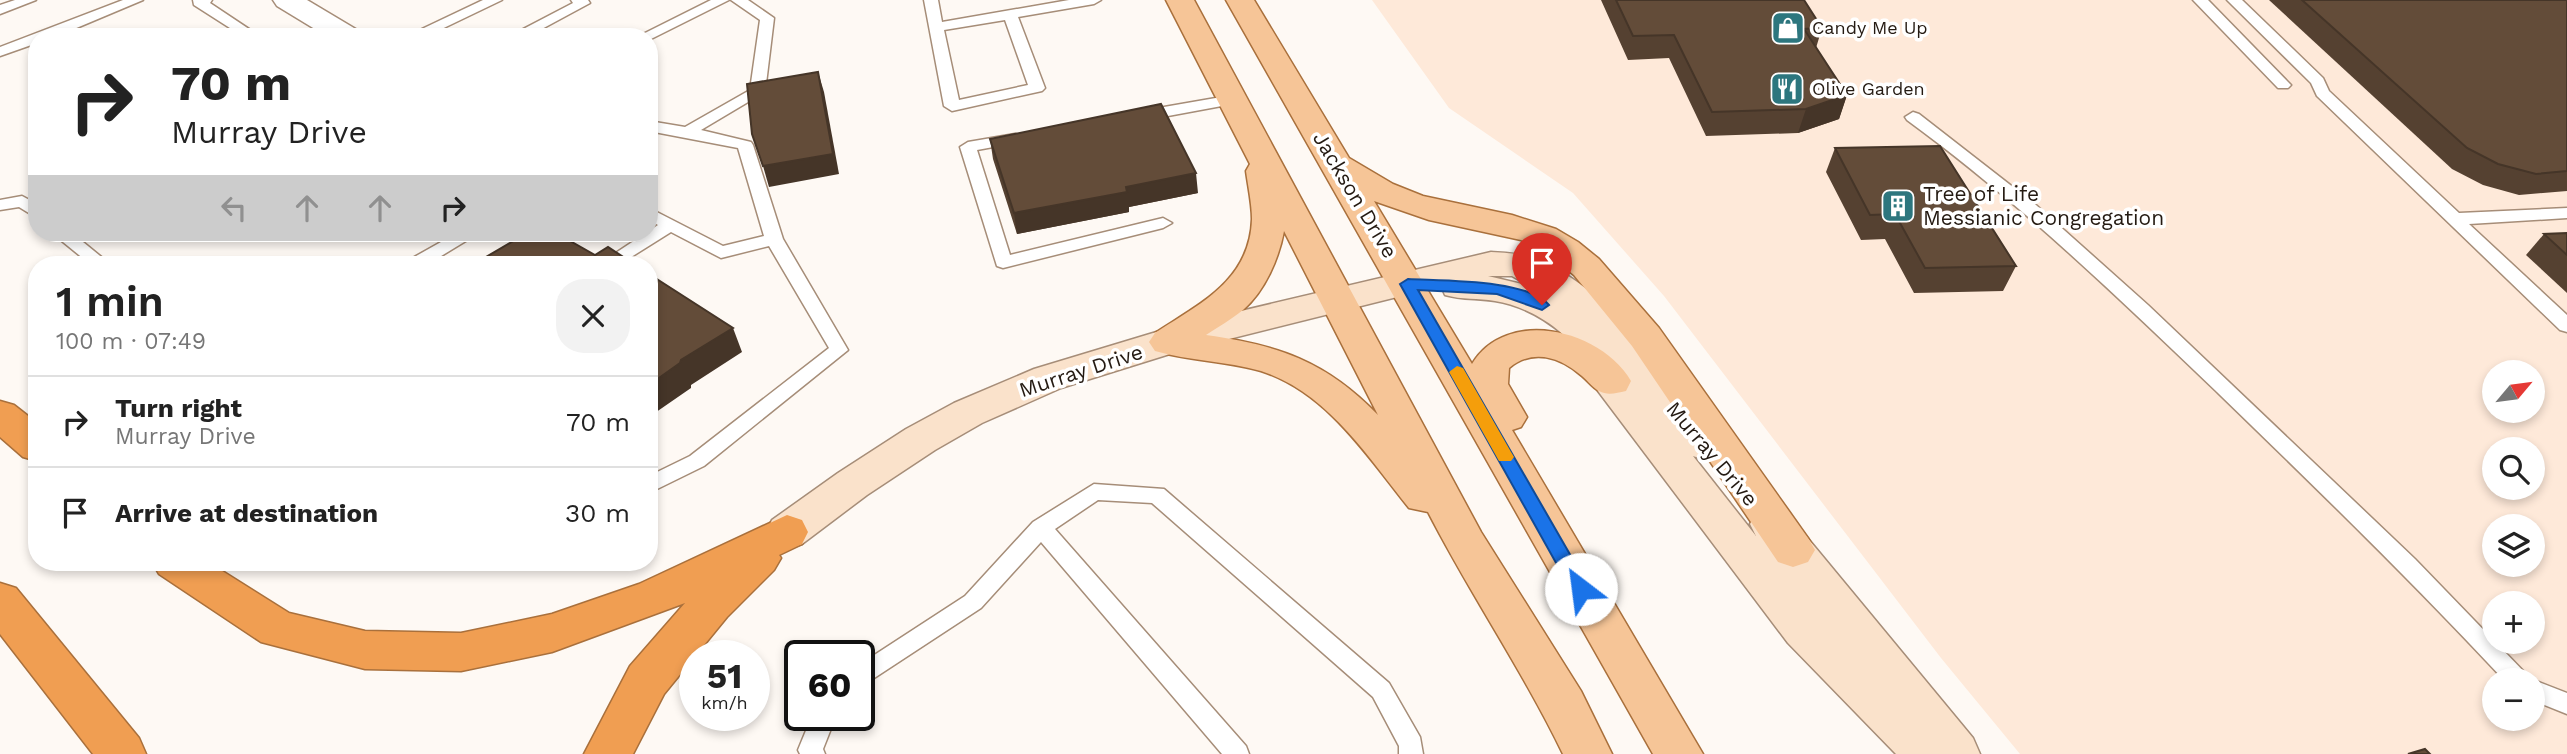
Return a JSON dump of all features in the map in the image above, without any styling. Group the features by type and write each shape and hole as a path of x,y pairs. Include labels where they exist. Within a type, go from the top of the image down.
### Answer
{"highway":[{"path":"0,415 28,438"},
{"path":"188,571 277,629 365,650 461,652 552,633 655,597 787,532"},
{"path":"608,754 647,680 711,604 787,532"},
{"path":"0,601 122,754"}],"main road":[{"path":"1180,0 1466,544 1564,706 1588,754"},
{"path":"1211,0 1233,36 1283,73"},
{"name":"Jackson Drive","path":"1240,0 1408,284 1581,589 1679,754"},
{"path":"1168,342 1232,300 1247,281 1262,253 1269,220 1258,145"},
{"path":"1333,160 1360,181 1387,194 1458,216 1516,226 1546,238 1582,264 1643,334 1793,550"},
{"name":"Murray Drive","path":"787,532 862,475 970,412 1076,370 1168,342 1491,264 1520,266 1558,285 1626,351 1793,550 1956,754"},
{"name":"Murray Drive","path":"1408,284 1497,289 1542,305 1573,325 1596,350 1612,381 1804,630 1929,754"},
{"path":"1168,342 1264,360 1297,371 1322,386 1349,409 1466,544"},
{"path":"1581,589 1576,532 1488,382 1489,366 1496,357 1511,347 1540,342 1576,352 1612,381"}],"street":[{"path":"292,1 335,28"}],"lane":[{"path":"0,10 29,0"},
{"path":"65,28 136,0"},
{"path":"205,0 199,2 240,28"},
{"path":"432,28 495,0"},
{"path":"533,28 583,3 578,0"},
{"path":"658,30 722,0"},
{"path":"687,132 757,92 767,18 738,0"},
{"path":"931,0 953,106 1037,88 1010,15"},
{"path":"937,27 1094,0"},
{"path":"2200,0 2283,85"},
{"path":"2234,0 2318,81 2322,93 2567,327"},
{"path":"0,52 28,42"},
{"path":"1125,119 1233,100"},
{"path":"1913,117 1970,159 2157,324 2442,598 2508,668"},
{"path":"658,127 745,145 774,239 839,350 697,461 658,480"},
{"path":"1034,135 968,147 1003,262 1163,223"},
{"path":"0,205 22,201 28,206"},
{"path":"2454,219 2567,213"},
{"path":"658,218 721,252 774,239"},
{"path":"658,233 671,225"},
{"path":"73,242 91,256"},
{"path":"429,256 454,242"},
{"path":"621,256 644,242"},
{"path":"875,667 972,602 1041,528 1094,492 1157,495 1381,690 1411,745 1411,754"},
{"path":"1041,528 1237,754"},
{"path":"2545,695 2567,704"},
{"path":"813,754 810,750 818,731"}],"shaded area":[{"path":"1372,0 2567,0 2567,754 2020,754 1941,658 1664,296 1573,193 1449,108"}],"building":[{"path":"1616,0 1804,0 1822,28 1804,29 1847,95 1806,109 1712,112 1674,35 1633,36"},
{"path":"2302,0 2567,0 2567,171 2536,174 2498,164 2467,148"},
{"path":"818,72 833,154 763,166 752,134 747,84"},
{"path":"1161,104 1196,173 1126,187 1127,192 1014,213 990,139"},
{"path":"1940,146 2016,266 1925,268 1895,214 1870,215 1835,148"},
{"path":"2567,233 2567,255 2544,234"},
{"path":"512,242 572,242 595,255 608,247 622,256 488,256"},
{"path":"658,280 733,328 658,379"},
{"path":"2425,749 2430,754 2408,754"}],"slow traffic":[{"path":"1457,372 1505,457"}],"place":[{"name":"Candy Me Up","path":"1788,28"},
{"name":"Olive Garden","path":"1787,89"},
{"name":"Tree of Life Messianic Congregation","path":"1898,206"}],"route":[{"path":"1542,305 1497,289 1408,284 1581,589"}]}
